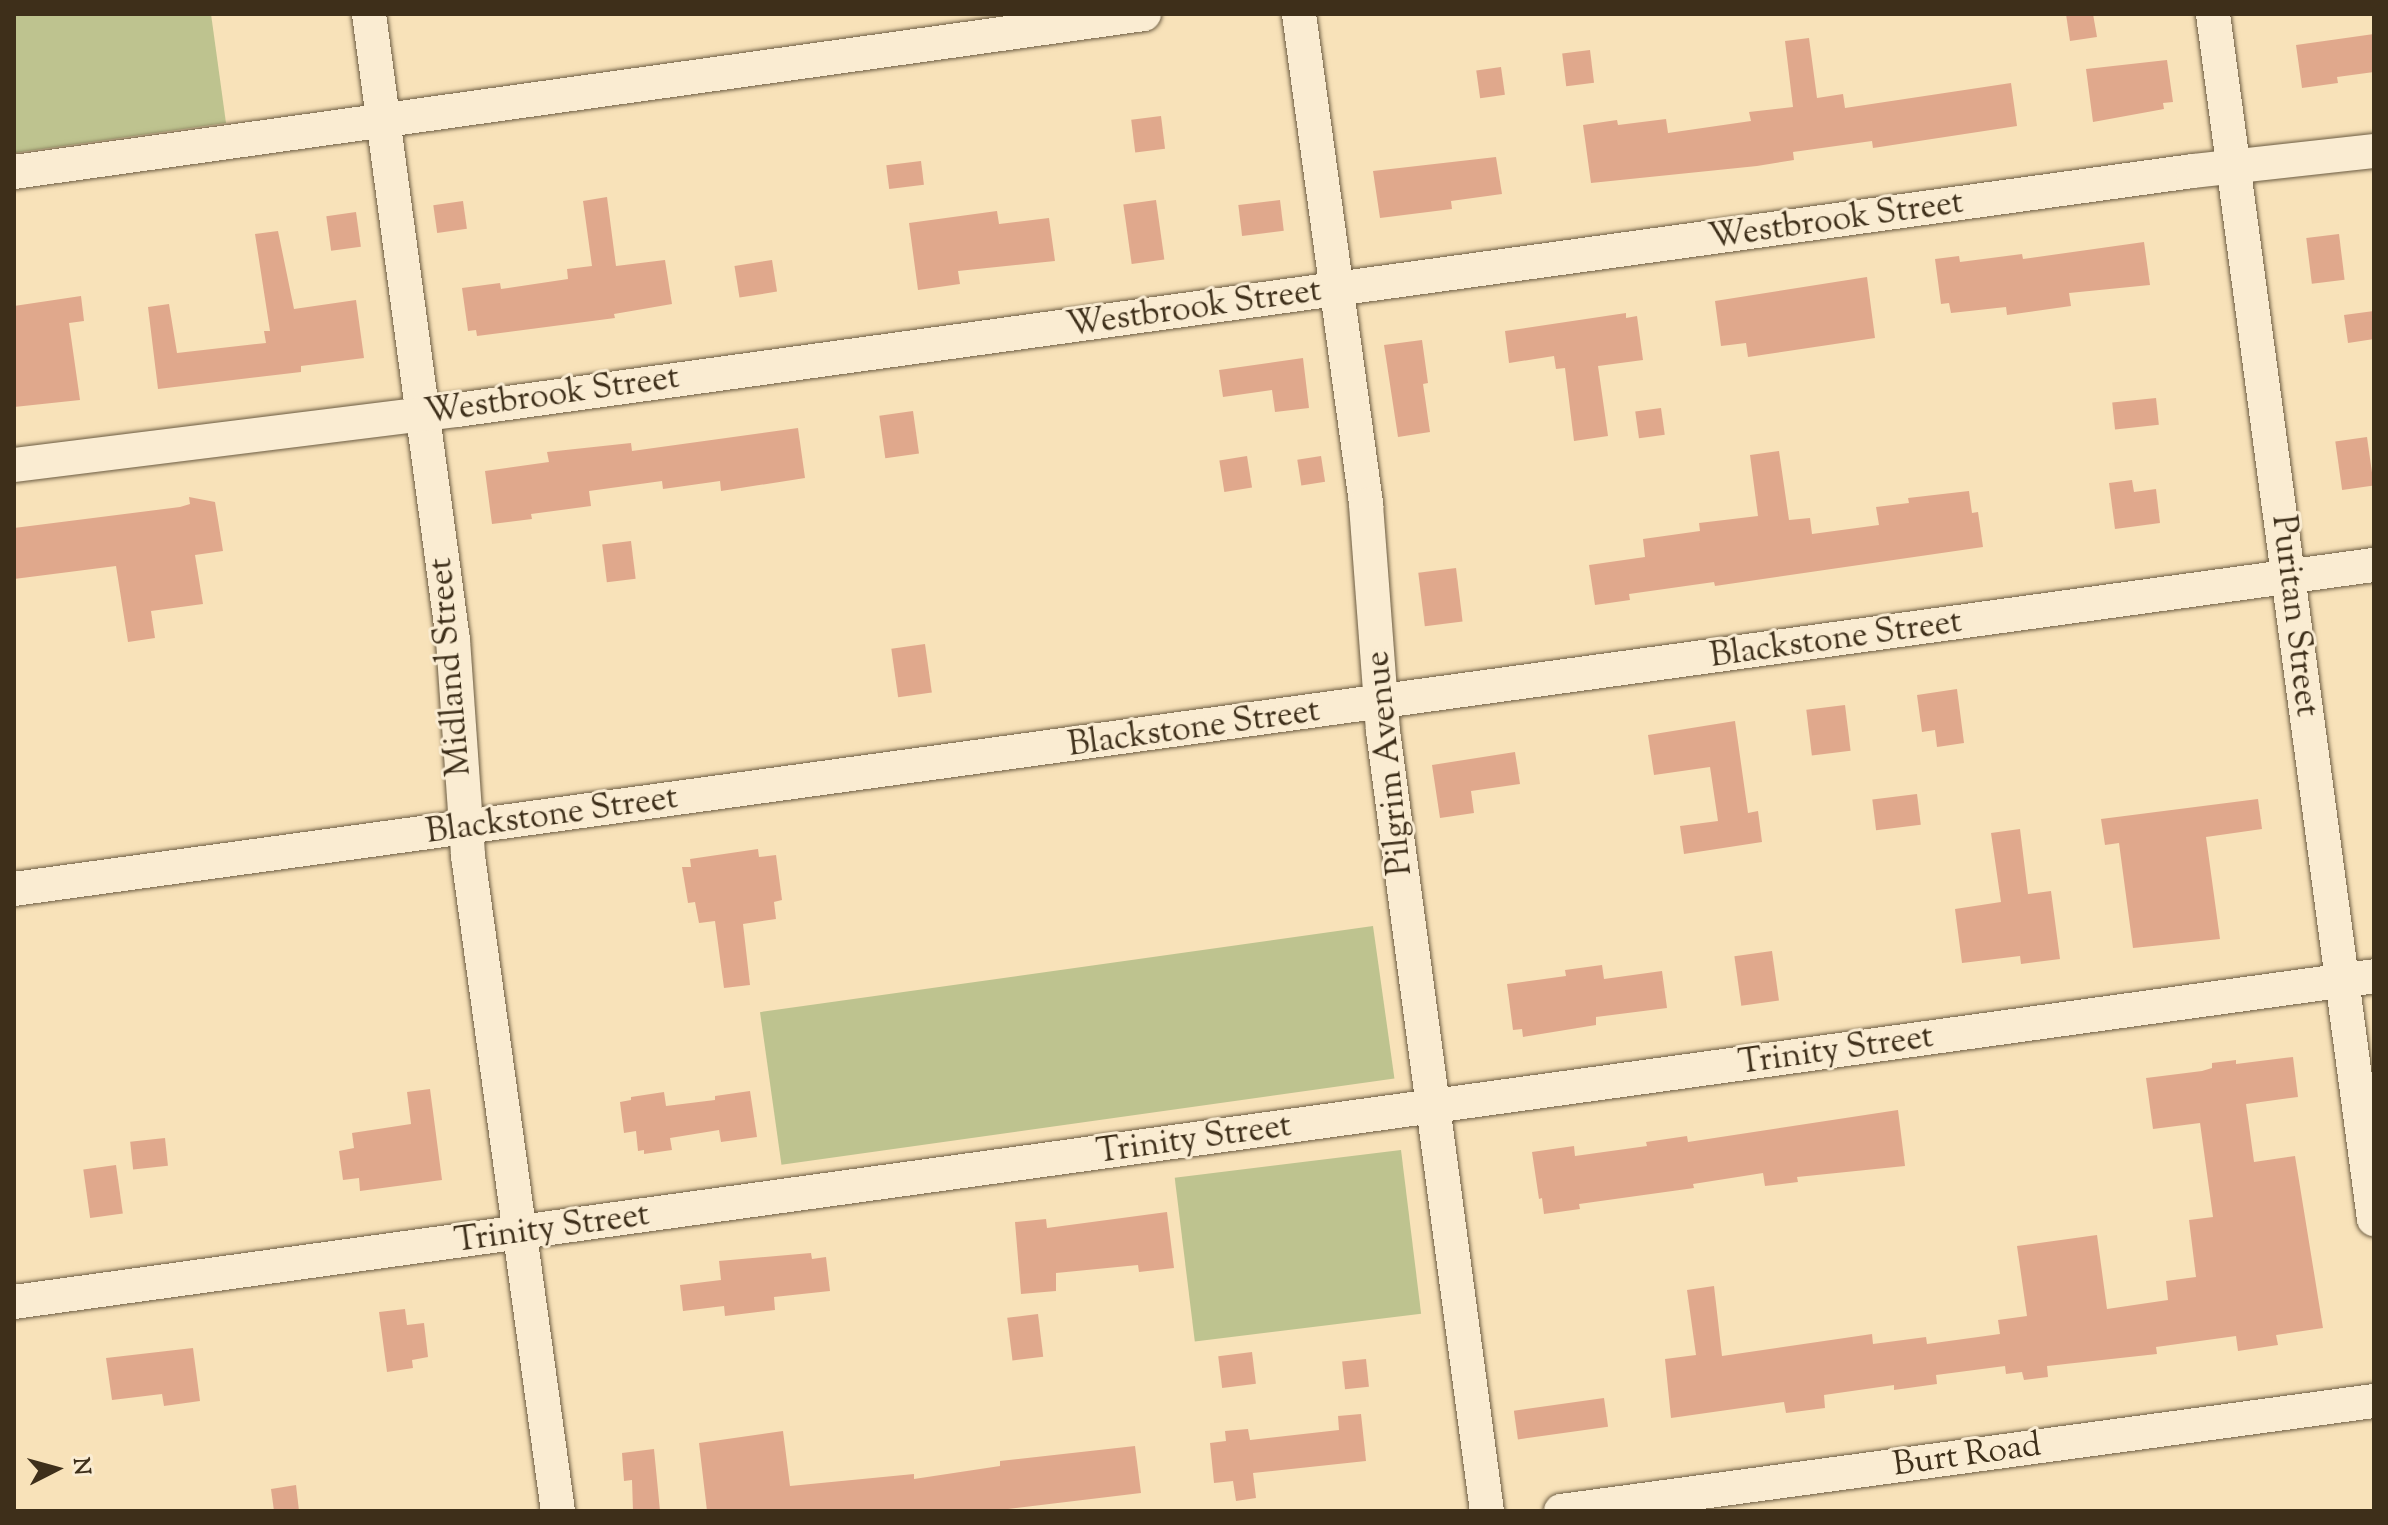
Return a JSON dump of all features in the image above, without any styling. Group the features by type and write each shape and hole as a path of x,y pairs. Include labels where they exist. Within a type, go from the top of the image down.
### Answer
{"street":[{"name":"Midland Street","path":"369,14 453,640 466,828 558,1511"},
{"path":"14,172 1144,14"},
{"name":"Pilgrim Avenue","path":"1299,14 1366,505 1381,703 1487,1511"},
{"name":"Puritan Street","path":"2213,14 2289,577 2358,978 2374,1219"},
{"name":"Westbrook Street","path":"14,465 424,414 2234,167 2374,151"},
{"name":"Blackstone Street","path":"14,889 2374,565"},
{"name":"Trinity Street","path":"14,1302 2358,978"},
{"name":"Burt Road","path":"1561,1511 2374,1401"}],"green space":[{"path":"14,14 211,14 226,123 14,153"},
{"path":"1373,926 1394,1079 781,1165 760,1012"},
{"path":"1401,1150 1421,1314 1195,1342 1175,1178"}],"building":[{"path":"2066,14 2093,14 2097,37 2070,41"},
{"path":"2374,34 2374,72 2337,77 2338,83 2302,88 2296,45"},
{"path":"1809,38 1817,98 1843,94 1845,108 2011,83 2017,126 1873,148 1872,141 1793,152 1794,160 1757,166 1591,183 1583,125 1617,120 1618,125 1666,119 1668,133 1751,121 1749,112 1793,107 1785,41"},
{"path":"1590,50 1594,83 1566,86 1562,53"},
{"path":"2167,60 2173,102 2163,103 2164,109 2093,122 2086,69"},
{"path":"1501,67 1505,95 1480,98 1476,70"},
{"path":"1161,116 1165,149 1135,152 1131,120"},
{"path":"1496,157 1502,194 1451,201 1452,209 1380,218 1373,171"},
{"path":"921,161 924,185 889,189 886,165"},
{"path":"607,197 616,266 665,260 672,304 614,314 615,318 477,336 476,330 468,331 462,288 500,283 501,289 568,279 567,269 592,266 583,201"},
{"path":"1156,200 1164,259 1132,264 1123,205"},
{"path":"1280,200 1284,231 1242,236 1238,205"},
{"path":"463,201 467,229 437,233 433,205"},
{"path":"997,211 999,224 1049,218 1055,261 958,271 960,284 918,290 909,223"},
{"path":"356,212 361,247 331,251 326,216"},
{"path":"278,231 294,309 356,300 364,358 301,366 301,372 158,389 148,307 169,304 177,353 266,343 264,331 270,331 255,234"},
{"path":"2339,234 2345,280 2312,284 2306,238"},
{"path":"2144,242 2150,285 2069,293 2071,306 2007,315 2006,307 1951,313 1949,303 1941,304 1935,259 1959,256 1960,262 2022,254 2023,259"},
{"path":"772,260 777,292 739,298 734,266"},
{"path":"1867,277 1875,338 1748,357 1746,343 1721,346 1715,301"},
{"path":"81,296 84,321 69,323 80,400 14,407 14,306"},
{"path":"2374,311 2374,339 2348,343 2344,315"},
{"path":"1626,313 1626,318 1637,316 1643,360 1598,366 1608,436 1574,441 1565,368 1556,369 1554,356 1509,363 1505,331"},
{"path":"1422,340 1428,383 1423,384 1430,432 1398,437 1384,345"},
{"path":"1303,358 1309,408 1275,412 1272,390 1223,397 1219,370"},
{"path":"2156,398 2159,425 2115,429 2112,403"},
{"path":"1661,408 1665,435 1639,438 1635,412"},
{"path":"913,411 919,454 885,458 879,416"},
{"path":"798,428 805,478 721,491 720,481 663,489 662,481 589,491 591,506 531,514 532,519 492,524 485,471 549,462 547,452 631,443 632,451"},
{"path":"2367,437 2374,486 2342,490 2335,441"},
{"path":"1779,451 1789,520 1810,518 1812,534 1879,525 1876,507 1909,503 1908,498 1969,491 1972,513 1978,512 1983,547 1715,586 1714,582 1629,594 1630,600 1595,605 1589,565 1645,557 1643,539 1700,531 1699,523 1758,516 1750,455"},
{"path":"1247,456 1252,488 1224,492 1219,460"},
{"path":"1321,456 1325,482 1301,485 1297,460"},
{"path":"2132,480 2134,492 2156,489 2160,523 2115,529 2109,483"},
{"path":"189,497 215,502 223,551 195,555 203,604 151,611 155,638 128,642 116,566 14,579 14,528 180,507 190,504"},
{"path":"631,541 636,579 607,582 602,545"},
{"path":"1456,568 1463,622 1425,626 1418,573"},
{"path":"925,644 932,693 898,697 891,649"},
{"path":"1957,689 1964,743 1937,747 1935,730 1922,732 1917,695"},
{"path":"1845,705 1851,751 1812,755 1806,710"},
{"path":"1735,721 1748,813 1758,811 1762,842 1684,854 1680,826 1718,821 1710,767 1654,775 1648,735"},
{"path":"1515,752 1520,784 1471,791 1474,813 1440,818 1432,765"},
{"path":"1917,794 1921,825 1876,830 1872,799"},
{"path":"2258,799 2262,829 2206,837 2220,939 2133,948 2119,843 2105,845 2101,819"},
{"path":"2020,829 2028,894 2051,891 2060,959 2021,964 2020,956 1962,963 1955,909 2001,902 1991,833"},
{"path":"758,849 759,857 776,855 782,900 774,902 776,919 743,924 750,985 724,988 715,921 699,923 695,902 688,903 682,867 691,867 690,859"},
{"path":"1772,951 1779,1001 1741,1006 1734,956"},
{"path":"1602,965 1604,979 1662,971 1667,1008 1596,1017 1596,1025 1523,1037 1522,1029 1513,1030 1507,984 1566,976 1565,970"},
{"path":"2293,1057 2298,1097 2246,1104 2254,1162 2295,1156 2323,1328 2276,1335 2278,1345 2238,1351 2236,1336 2156,1347 2157,1354 2047,1366 2048,1377 2024,1380 2022,1372 2006,1374 2005,1366 1936,1375 1937,1384 1894,1390 1894,1385 1824,1395 1825,1408 1786,1413 1784,1402 1671,1418 1665,1359 1696,1355 1687,1290 1714,1286 1722,1356 1872,1334 1873,1344 1926,1337 1927,1344 2000,1334 1998,1320 2027,1316 2017,1246 2097,1235 2107,1309 2168,1300 2166,1281 2196,1277 2189,1220 2213,1217 2200,1123 2153,1129 2146,1078 2202,1071 2212,1068 2212,1063 2236,1060 2236,1064"},
{"path":"430,1089 442,1180 360,1191 359,1178 343,1180 339,1151 354,1148 352,1133 411,1124 407,1092"},
{"path":"750,1091 757,1137 721,1142 719,1130 670,1138 672,1150 644,1154 644,1150 638,1151 636,1131 624,1133 620,1102 631,1100 631,1097 664,1092 666,1106 715,1100 715,1096"},
{"path":"1898,1110 1905,1166 1797,1177 1798,1182 1765,1186 1763,1173 1693,1184 1694,1188 1579,1204 1580,1209 1544,1214 1542,1198 1539,1199 1532,1152 1574,1146 1575,1156 1647,1146 1646,1142 1687,1136 1688,1142"},
{"path":"165,1138 168,1166 133,1170 130,1142"},
{"path":"116,1165 123,1214 90,1218 83,1170"},
{"path":"1167,1212 1174,1268 1139,1272 1138,1265 1056,1273 1056,1291 1021,1294 1015,1222 1046,1219 1047,1228"},
{"path":"811,1253 812,1259 826,1257 830,1291 774,1297 775,1310 725,1316 724,1306 683,1311 680,1285 721,1280 719,1261"},
{"path":"405,1309 407,1325 424,1323 428,1357 412,1360 413,1368 387,1372 379,1312"},
{"path":"1038,1314 1043,1357 1012,1360 1007,1318"},
{"path":"193,1348 200,1401 164,1406 162,1394 112,1400 106,1358"},
{"path":"1252,1352 1256,1384 1222,1388 1218,1356"},
{"path":"1366,1359 1369,1387 1345,1389 1342,1362"},
{"path":"1604,1398 1608,1427 1518,1439 1514,1411"},
{"path":"1361,1414 1366,1461 1253,1473 1256,1498 1236,1501 1233,1481 1214,1483 1210,1443 1226,1441 1225,1431 1248,1429 1250,1440 1339,1430 1338,1416"},
{"path":"783,1431 790,1486 914,1474 914,1479 1000,1466 1000,1461 1135,1446 1141,1493 992,1511 707,1511 699,1443"},
{"path":"654,1449 660,1511 633,1511 632,1480 624,1481 622,1453"},
{"path":"296,1485 299,1511 274,1511 271,1489"}]}
